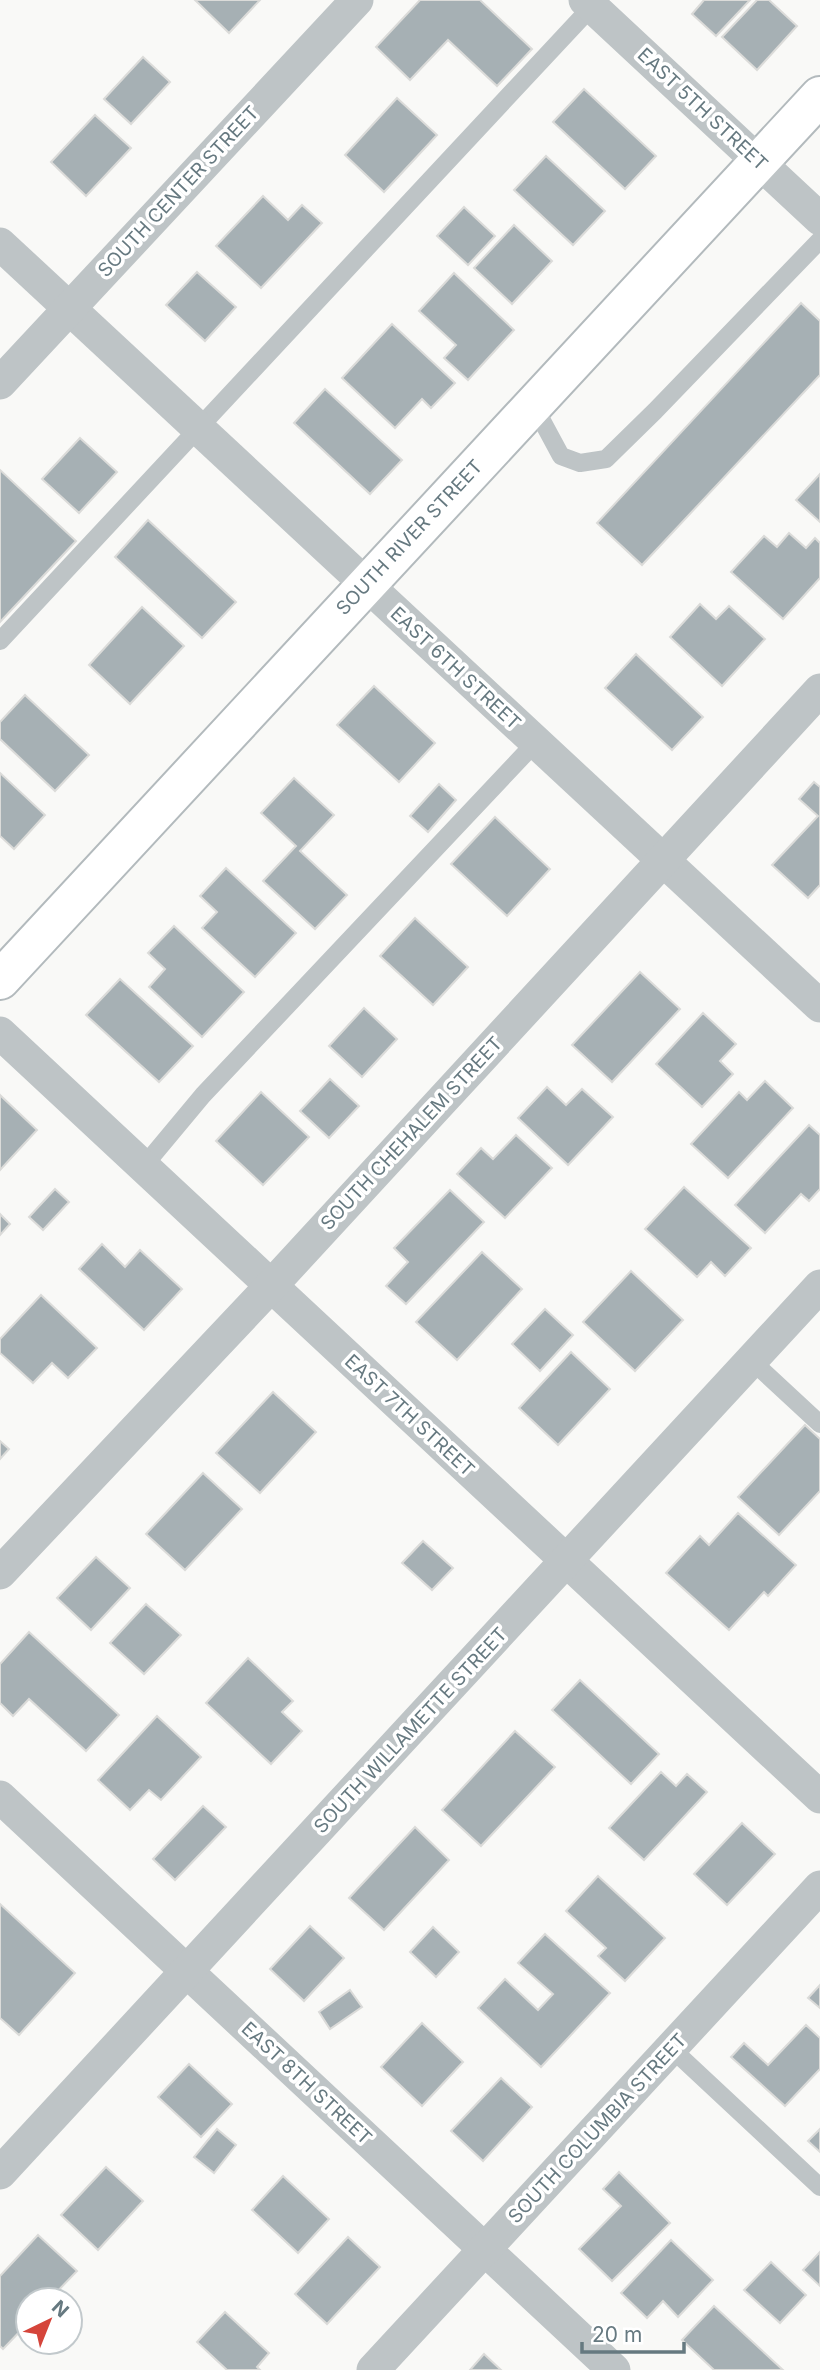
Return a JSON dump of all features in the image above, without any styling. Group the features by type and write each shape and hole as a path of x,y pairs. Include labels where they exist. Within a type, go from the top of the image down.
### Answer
{"street":[{"name":"SOUTH CENTER STREET","path":"0,383 357,0"},
{"name":"EAST 5TH STREET","path":"592,2 820,219"},
{"name":"SOUTH RIVER STREET","path":"0,980 820,96"},
{"name":"EAST 6TH STREET","path":"0,244 820,1006"},
{"name":"SOUTH CHEHALEM STREET","path":"0,1573 271,1286 820,690"},
{"name":"EAST 7TH STREET","path":"0,1033 820,1797"},
{"name":"SOUTH WILLAMETTE STREET","path":"0,2173 820,1286"},
{"name":"EAST 8TH STREET","path":"0,1797 614,2370"},
{"name":"SOUTH COLUMBIA STREET","path":"373,2370 820,1887"}],"lane":[{"path":"0,640 234,392 592,2"},
{"path":"533,404 561,456 580,463 606,459 820,240"},
{"path":"143,1167 203,1095 536,742"},
{"path":"751,1360 820,1424"},
{"path":"671,2048 820,2187"}],"building":[{"path":"195,0 260,0 229,33"},
{"path":"420,0 480,0 532,49 497,86 448,40 410,80 376,47"},
{"path":"704,0 750,0 716,36 692,14"},
{"path":"757,0 769,0 797,26 757,70 722,37"},
{"path":"143,57 170,82 131,124 104,99"},
{"path":"584,89 656,156 625,189 553,122"},
{"path":"397,98 437,135 384,192 345,155"},
{"path":"95,115 131,148 86,196 51,162"},
{"path":"546,156 605,211 573,245 514,190"},
{"path":"263,196 288,220 302,205 322,223 261,288 216,246"},
{"path":"464,207 495,236 468,265 437,236"},
{"path":"514,225 552,261 512,304 474,268"},
{"path":"197,272 236,307 205,341 166,305"},
{"path":"454,273 514,330 468,380 444,358 456,345 419,311"},
{"path":"801,303 820,321 820,375 642,565 597,523"},
{"path":"392,324 455,383 431,408 422,399 395,428 342,378"},
{"path":"325,389 402,460 370,494 294,423"},
{"path":"80,438 117,472 79,513 42,479"},
{"path":"0,470 76,541 0,622"},
{"path":"820,474 820,522 796,500"},
{"path":"148,520 236,602 202,638 115,557"},
{"path":"789,533 806,548 815,538 820,543 820,578 783,619 731,572 764,536 777,547"},
{"path":"700,604 716,619 729,606 765,639 722,686 670,637"},
{"path":"142,607 184,646 130,704 89,665"},
{"path":"636,654 703,717 672,750 605,688"},
{"path":"374,686 435,743 399,782 337,725"},
{"path":"25,695 89,755 55,791 0,739 0,722"},
{"path":"0,773 45,815 14,849 0,836"},
{"path":"294,778 334,815 300,851 347,895 315,929 263,881 296,846 261,813"},
{"path":"814,782 820,787 820,885 808,898 772,865 818,816 799,799"},
{"path":"439,784 456,800 428,832 410,816"},
{"path":"495,817 550,869 507,916 451,864"},
{"path":"226,868 296,933 255,977 202,928 217,912 200,896"},
{"path":"415,918 468,967 433,1005 380,956"},
{"path":"174,926 244,992 202,1037 149,987 165,969 148,953"},
{"path":"640,972 680,1009 612,1082 572,1045"},
{"path":"120,979 193,1046 159,1082 86,1015"},
{"path":"364,1008 397,1039 362,1077 329,1046"},
{"path":"703,1013 736,1044 720,1061 733,1074 702,1107 656,1064"},
{"path":"330,1079 359,1106 329,1138 300,1111"},
{"path":"765,1081 793,1108 728,1178 691,1144 739,1092 747,1100"},
{"path":"547,1087 566,1105 582,1089 613,1117 568,1165 518,1118"},
{"path":"261,1092 309,1137 263,1185 216,1141"},
{"path":"0,1095 37,1130 0,1170"},
{"path":"809,1125 820,1135 820,1189 809,1201 801,1194 765,1233 735,1205"},
{"path":"516,1135 552,1168 505,1218 457,1174 481,1148 493,1159"},
{"path":"684,1187 751,1248 725,1276 711,1262 697,1277 645,1229"},
{"path":"55,1189 69,1202 43,1230 29,1217"},
{"path":"450,1190 484,1222 406,1304 386,1286 408,1262 394,1248"},
{"path":"0,1214 10,1224 0,1235"},
{"path":"102,1244 125,1267 140,1250 182,1289 144,1330 79,1269"},
{"path":"482,1252 522,1289 457,1360 416,1322"},
{"path":"631,1271 683,1320 635,1371 583,1322"},
{"path":"41,1295 97,1348 68,1378 52,1363 33,1383 0,1353 0,1339"},
{"path":"545,1309 573,1335 540,1371 512,1344"},
{"path":"571,1352 610,1389 558,1445 519,1408"},
{"path":"273,1392 316,1432 260,1493 216,1453"},
{"path":"805,1425 820,1439 820,1491 779,1535 738,1497"},
{"path":"0,1441 9,1449 0,1459"},
{"path":"203,1473 242,1509 185,1570 146,1534"},
{"path":"738,1513 796,1565 768,1596 764,1592 729,1630 666,1573 700,1536 709,1545"},
{"path":"423,1541 453,1568 432,1590 402,1563"},
{"path":"96,1557 130,1588 91,1630 57,1598"},
{"path":"146,1604 181,1635 144,1674 110,1643"},
{"path":"29,1632 119,1715 86,1751 29,1699 13,1716 0,1703 0,1664"},
{"path":"248,1658 293,1701 282,1712 302,1731 271,1764 206,1703"},
{"path":"580,1680 659,1754 631,1784 552,1710"},
{"path":"157,1716 201,1757 161,1800 149,1790 130,1810 98,1780"},
{"path":"515,1731 555,1767 481,1846 442,1810"},
{"path":"661,1772 676,1786 687,1774 707,1792 644,1860 609,1828"},
{"path":"203,1806 226,1827 175,1880 153,1859"},
{"path":"742,1823 775,1854 727,1905 694,1874"},
{"path":"415,1827 449,1860 384,1930 349,1898"},
{"path":"598,1876 665,1938 625,1981 598,1956 606,1948 566,1911"},
{"path":"0,1904 75,1973 19,2035 0,2018"},
{"path":"310,1926 344,1958 304,2001 270,1969"},
{"path":"433,1927 459,1952 436,1977 410,1952"},
{"path":"545,1934 610,1993 541,2067 478,2008 505,1979 538,2010 553,1994 518,1963"},
{"path":"820,1985 820,2008 808,1998"},
{"path":"350,1990 362,2007 330,2029 319,2012"},
{"path":"422,2023 463,2062 422,2106 381,2067"},
{"path":"806,2025 820,2038 820,2069 785,2106 731,2057 744,2043 768,2065"},
{"path":"189,2064 232,2104 201,2137 158,2097"},
{"path":"501,2078 532,2107 483,2161 451,2131"},
{"path":"217,2129 236,2145 214,2173 194,2157"},
{"path":"820,2129 820,2152 808,2141"},
{"path":"106,2167 143,2201 98,2250 61,2215"},
{"path":"619,2172 670,2223 612,2281 579,2249 621,2206 603,2189"},
{"path":"283,2176 329,2219 298,2253 252,2210"},
{"path":"38,2235 77,2271 63,2286 14,2286 14,2338 3,2349 0,2346 0,2276"},
{"path":"348,2237 380,2267 327,2324 295,2294"},
{"path":"671,2240 713,2280 678,2317 663,2301 647,2318 621,2293"},
{"path":"820,2252 820,2286 803,2270"},
{"path":"771,2262 806,2295 780,2323 744,2290"},
{"path":"714,2306 783,2370 714,2370 682,2340"},
{"path":"225,2312 269,2353 257,2367 260,2370 227,2370 197,2342"},
{"path":"484,2354 501,2370 470,2370"}]}
